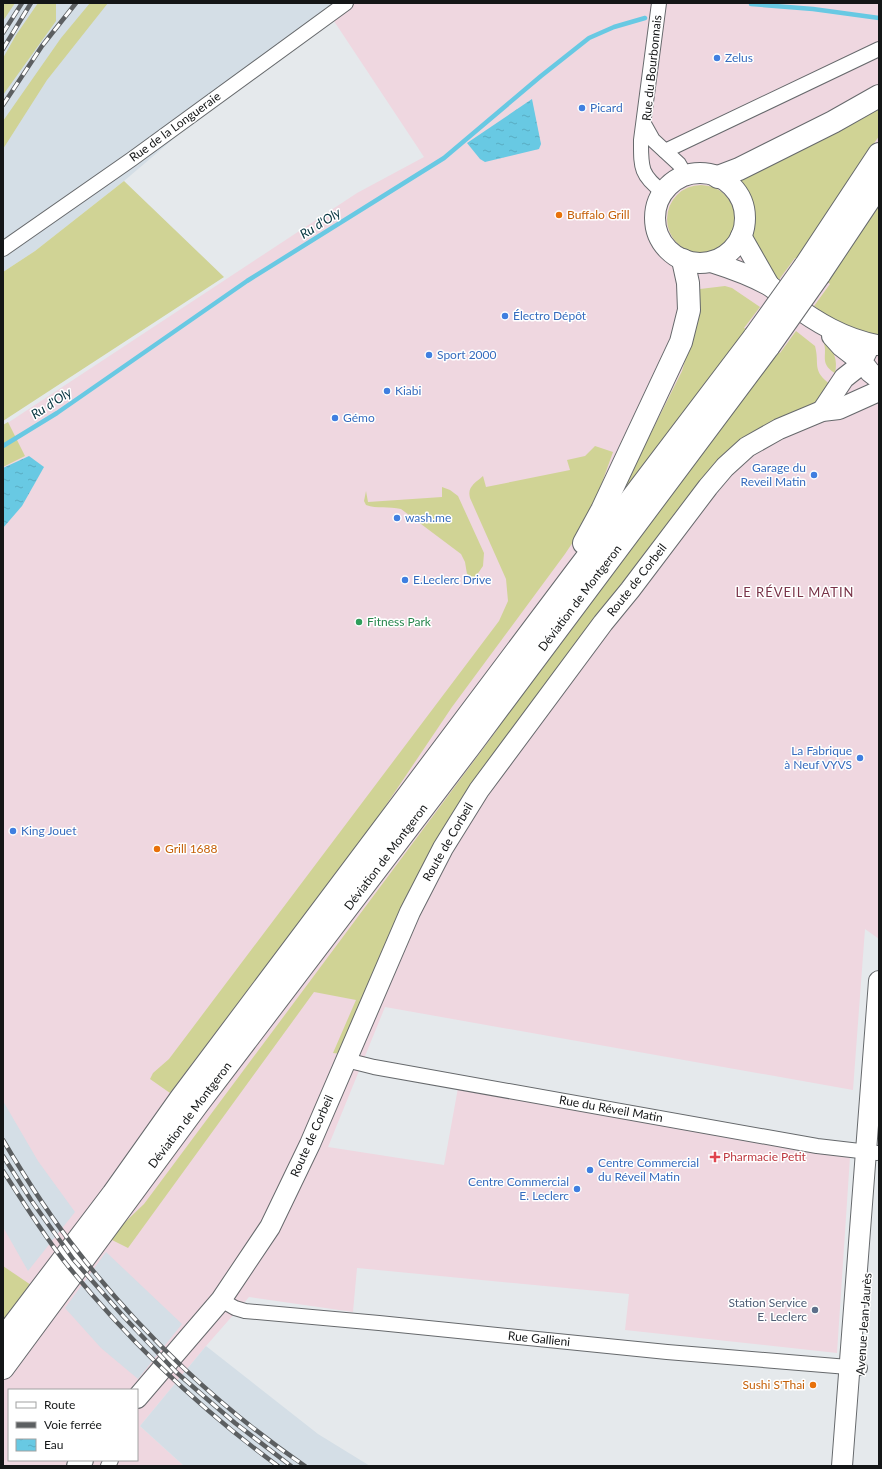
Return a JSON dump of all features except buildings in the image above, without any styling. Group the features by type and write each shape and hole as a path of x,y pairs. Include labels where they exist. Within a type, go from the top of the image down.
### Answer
{"main road":[{"path":"718,178 833,122 879,96"},
{"path":"812,270 879,154"},
{"path":"708,174 718,178 730,185 744,208 744,222 741,236 729,252 711,262 697,263 683,260 664,246 658,236 655,224 655,213 658,202 663,192 673,182 686,176 708,174"},
{"path":"762,341 812,270 879,185"},
{"path":"741,236 769,285"},
{"path":"553,603 602,510 682,342 689,310 688,283 683,260"},
{"path":"711,262 733,269 769,285 789,302 818,322 850,338 878,345"},
{"path":"818,322 879,379"},
{"name":"Déviation de Montgeron","path":"3,1339 113,1194 181,1098 553,603 762,341"},
{"name":"Déviation de Montgeron","path":"3,1368 202,1098 470,746 762,341"},
{"path":"822,411 844,378 863,363 866,352 878,345"},
{"path":"842,346 845,364 844,378"},
{"name":"Route de Corbeil","path":"138,1397 222,1300 270,1227 310,1144 410,912 427,877 467,807 504,756 603,623 725,466 747,447 785,426 822,411 839,409 879,392"},
{"path":"842,1466 855,1368 872,1153 879,981"},
{"path":"872,1153 879,1134"},
{"name":"Avenue Jean Jaurès","path":"854,1466 855,1368"}],"street":[{"name":"Rue de la Longueraie","path":"3,249 132,159 346,3"},
{"name":"Rue du Bourbonnais","path":"659,3 644,124 654,140 679,164 686,176"},
{"path":"665,151 879,49"},
{"path":"644,124 641,140 644,175 652,184 663,192"},
{"name":"Rue du Réveil Matin","path":"346,1060 413,1074 809,1144 872,1153"},
{"name":"Rue Gallieni","path":"222,1300 239,1310 245,1311 667,1352 855,1368"}],"shaded area":[{"path":"3,3 335,3 326,9 124,181 35,251 3,272"},
{"path":"335,3 879,3 879,939 865,929 853,1090 385,1007 328,1147 444,1165 458,1088 850,1157 837,1353 625,1330 629,1294 357,1268 353,1312 249,1297 206,1346 140,1426 184,1466 3,1466 3,426 357,193 424,157 326,9"},
{"path":"3,1101 38,1161 75,1212 28,1271 3,1227"},
{"path":"106,1252 182,1324 138,1379 101,1348 65,1308"},
{"path":"206,1346 318,1434 370,1466 184,1466 140,1426"}],"green space":[{"path":"3,3 15,3 3,21"},
{"path":"38,3 56,3 56,21 3,95 3,58 16,35"},
{"path":"90,3 108,3 47,80 3,149 3,121 61,38"},
{"path":"879,108 879,136 797,259 795,258 778,281 752,238 755,212 750,198 741,184 735,180 832,135"},
{"path":"124,181 224,277 3,421 3,272 35,251"},
{"path":"694,185 708,185 720,190 730,200 735,212 735,226 730,238 720,248 708,253 694,253 682,248 672,238 667,226 667,212 672,200 682,190"},
{"path":"879,204 879,335 866,337 850,332 814,306 830,284 827,281"},
{"path":"725,286 732,288 760,307 744,328 747,330 606,516 651,433 682,371 696,323 700,289"},
{"path":"796,331 815,346 818,371 831,385 813,404 761,430 478,779 341,1054 333,1053 356,1000 314,992 128,1248 110,1239 144,1204 497,730 496,728 777,352 780,353"},
{"path":"823,341 827,344 834,355 836,364 835,373 827,366 825,362 825,346"},
{"path":"8,422 25,456 3,467 3,425"},
{"path":"595,446 613,452 599,491 577,536 452,707 378,817 170,1093 150,1079 153,1073 169,1059 499,621 508,601 506,579 470,498 469,494 471,488 483,476 486,487 570,470 567,460 585,456"},
{"path":"442,487 450,490 458,496 484,553 483,566 474,579 467,574 465,562 461,554 401,509 370,506 366,505 364,501 366,491 368,502 442,497"},
{"path":"3,1266 31,1285 3,1322"}],"water":[{"path":"532,99 541,144 539,149 485,162 480,159 467,143"},
{"path":"29,456 44,467 22,506 3,528 3,468"}],"waterway":[{"name":"Ru d'Oly","path":"751,4 813,9 879,18"},
{"name":"Ru d'Oly","path":"3,446 57,413 247,281 444,158 541,76 589,38 614,27 645,18"}],"railway":[{"path":"3,33 22,3"},
{"path":"3,49 31,3"},
{"path":"3,105 42,46 76,3"},
{"path":"3,1140 30,1184 59,1226 103,1283 129,1312 156,1341 213,1395 274,1444 305,1466"},
{"path":"3,1156 31,1200 73,1259 124,1317 176,1372 235,1423 291,1466"},
{"path":"3,1171 59,1255 91,1294 116,1321 193,1397 278,1466"}],"place":[{"name":"Zelus","path":"717,58"},
{"name":"Picard","path":"582,108"},
{"name":"Buffalo Grill","path":"559,215"},
{"name":"Électro Dépôt","path":"505,316"},
{"name":"Sport 2000","path":"429,355"},
{"name":"Kiabi","path":"387,391"},
{"name":"Gémo","path":"335,418"},
{"name":"Garage du Reveil Matin","path":"814,475"},
{"name":"wash.me","path":"397,518"},
{"name":"E.Leclerc Drive","path":"405,580"},
{"name":"Fitness Park","path":"359,622"},
{"name":"La Fabrique à Neuf VYVS","path":"860,758"},
{"name":"King Jouet","path":"13,831"},
{"name":"Grill 1688","path":"157,849"},
{"name":"Pharmacie Petit","path":"715,1157"},
{"name":"Centre Commercial du Réveil Matin","path":"590,1170"},
{"name":"Centre Commercial E. Leclerc","path":"577,1189"},
{"name":"Station Service E. Leclerc","path":"815,1310"},
{"name":"Sushi S'Thai","path":"813,1385"}],"district":[{"name":"LE RÉVEIL MATIN","path":"795,592"}]}
